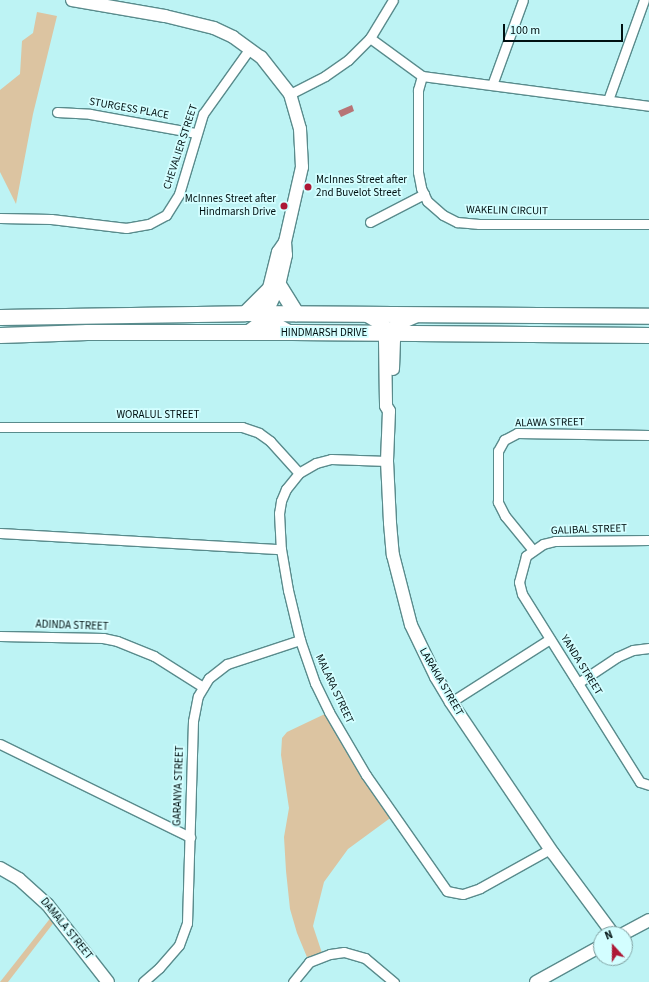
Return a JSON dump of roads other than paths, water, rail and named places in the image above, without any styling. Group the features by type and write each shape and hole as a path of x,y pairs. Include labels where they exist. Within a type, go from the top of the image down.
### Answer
{"main road":[{"path":"245,312 274,287 296,313"},
{"name":"HINDMARSH DRIVE","path":"0,316 245,312 649,316"},
{"name":"HINDMARSH DRIVE","path":"0,335 87,332 649,335"}],"street":[{"path":"72,0 192,22 226,34 250,48 272,68 290,94 300,128 302,167 285,242 286,255 274,287 268,312 257,326 247,332"},
{"path":"290,94 325,76 348,60 370,38 394,0"},
{"path":"492,85 523,0"},
{"path":"608,100 644,0"},
{"path":"370,38 422,76 649,106"},
{"name":"CHEVALIER STREET","path":"0,218 51,220 126,228 149,224 166,215 172,208 179,194 196,133 203,114 211,99 250,48"},
{"name":"WAKELIN CIRCUIT","path":"422,76 418,90 418,172 424,194 443,215 465,224 649,224"},
{"name":"STURGESS PLACE","path":"57,112 90,114 196,133"},
{"path":"370,222 424,194"},
{"path":"268,312 271,321 282,329 292,332"},
{"path":"363,314 386,327 389,333 400,322 422,314"},
{"name":"LARAKIA STREET","path":"389,333 385,340 390,392 386,406 389,411 387,461 393,555 404,599 422,651 452,702 550,849 607,926"},
{"name":"WORALUL STREET","path":"0,427 242,427 259,433 270,441 299,473"},
{"name":"ALAWA STREET","path":"532,550 506,516 498,502 498,451 504,440 517,433 649,435"},
{"name":"MALARA STREET","path":"387,461 331,459 299,473 286,489 281,502 279,513 280,549 300,640 329,712 366,775 447,891 463,894 480,888 550,849"},
{"path":"0,533 280,549"},
{"name":"GALIBAL STREET","path":"532,550 555,541 649,540"},
{"name":"YANDA STREET","path":"532,550 522,566 519,582 522,594 640,782 649,784"},
{"name":"ADINDA STREET","path":"0,636 103,638 117,641 154,656 203,687"},
{"path":"452,702 550,639"},
{"name":"GARANYA STREET","path":"143,982 159,968 179,945 187,923 193,721 203,687 227,664 300,640"},
{"path":"578,683 617,657 633,650 649,648"},
{"path":"0,744 190,837"},
{"name":"DAMALA STREET","path":"0,868 19,879 47,904 108,982"},
{"name":"LARAKIA STREET","path":"584,896 584,902 599,926"},
{"path":"633,929 649,920"},
{"path":"536,982 593,950"},
{"path":"293,982 309,962 337,952 351,953 365,958 389,981"}],"place":[{"name":"McInnes Street after 2nd Buvelot Street","path":"308,187"},
{"name":"McInnes Street after Hindmarsh Drive","path":"284,206"}]}
